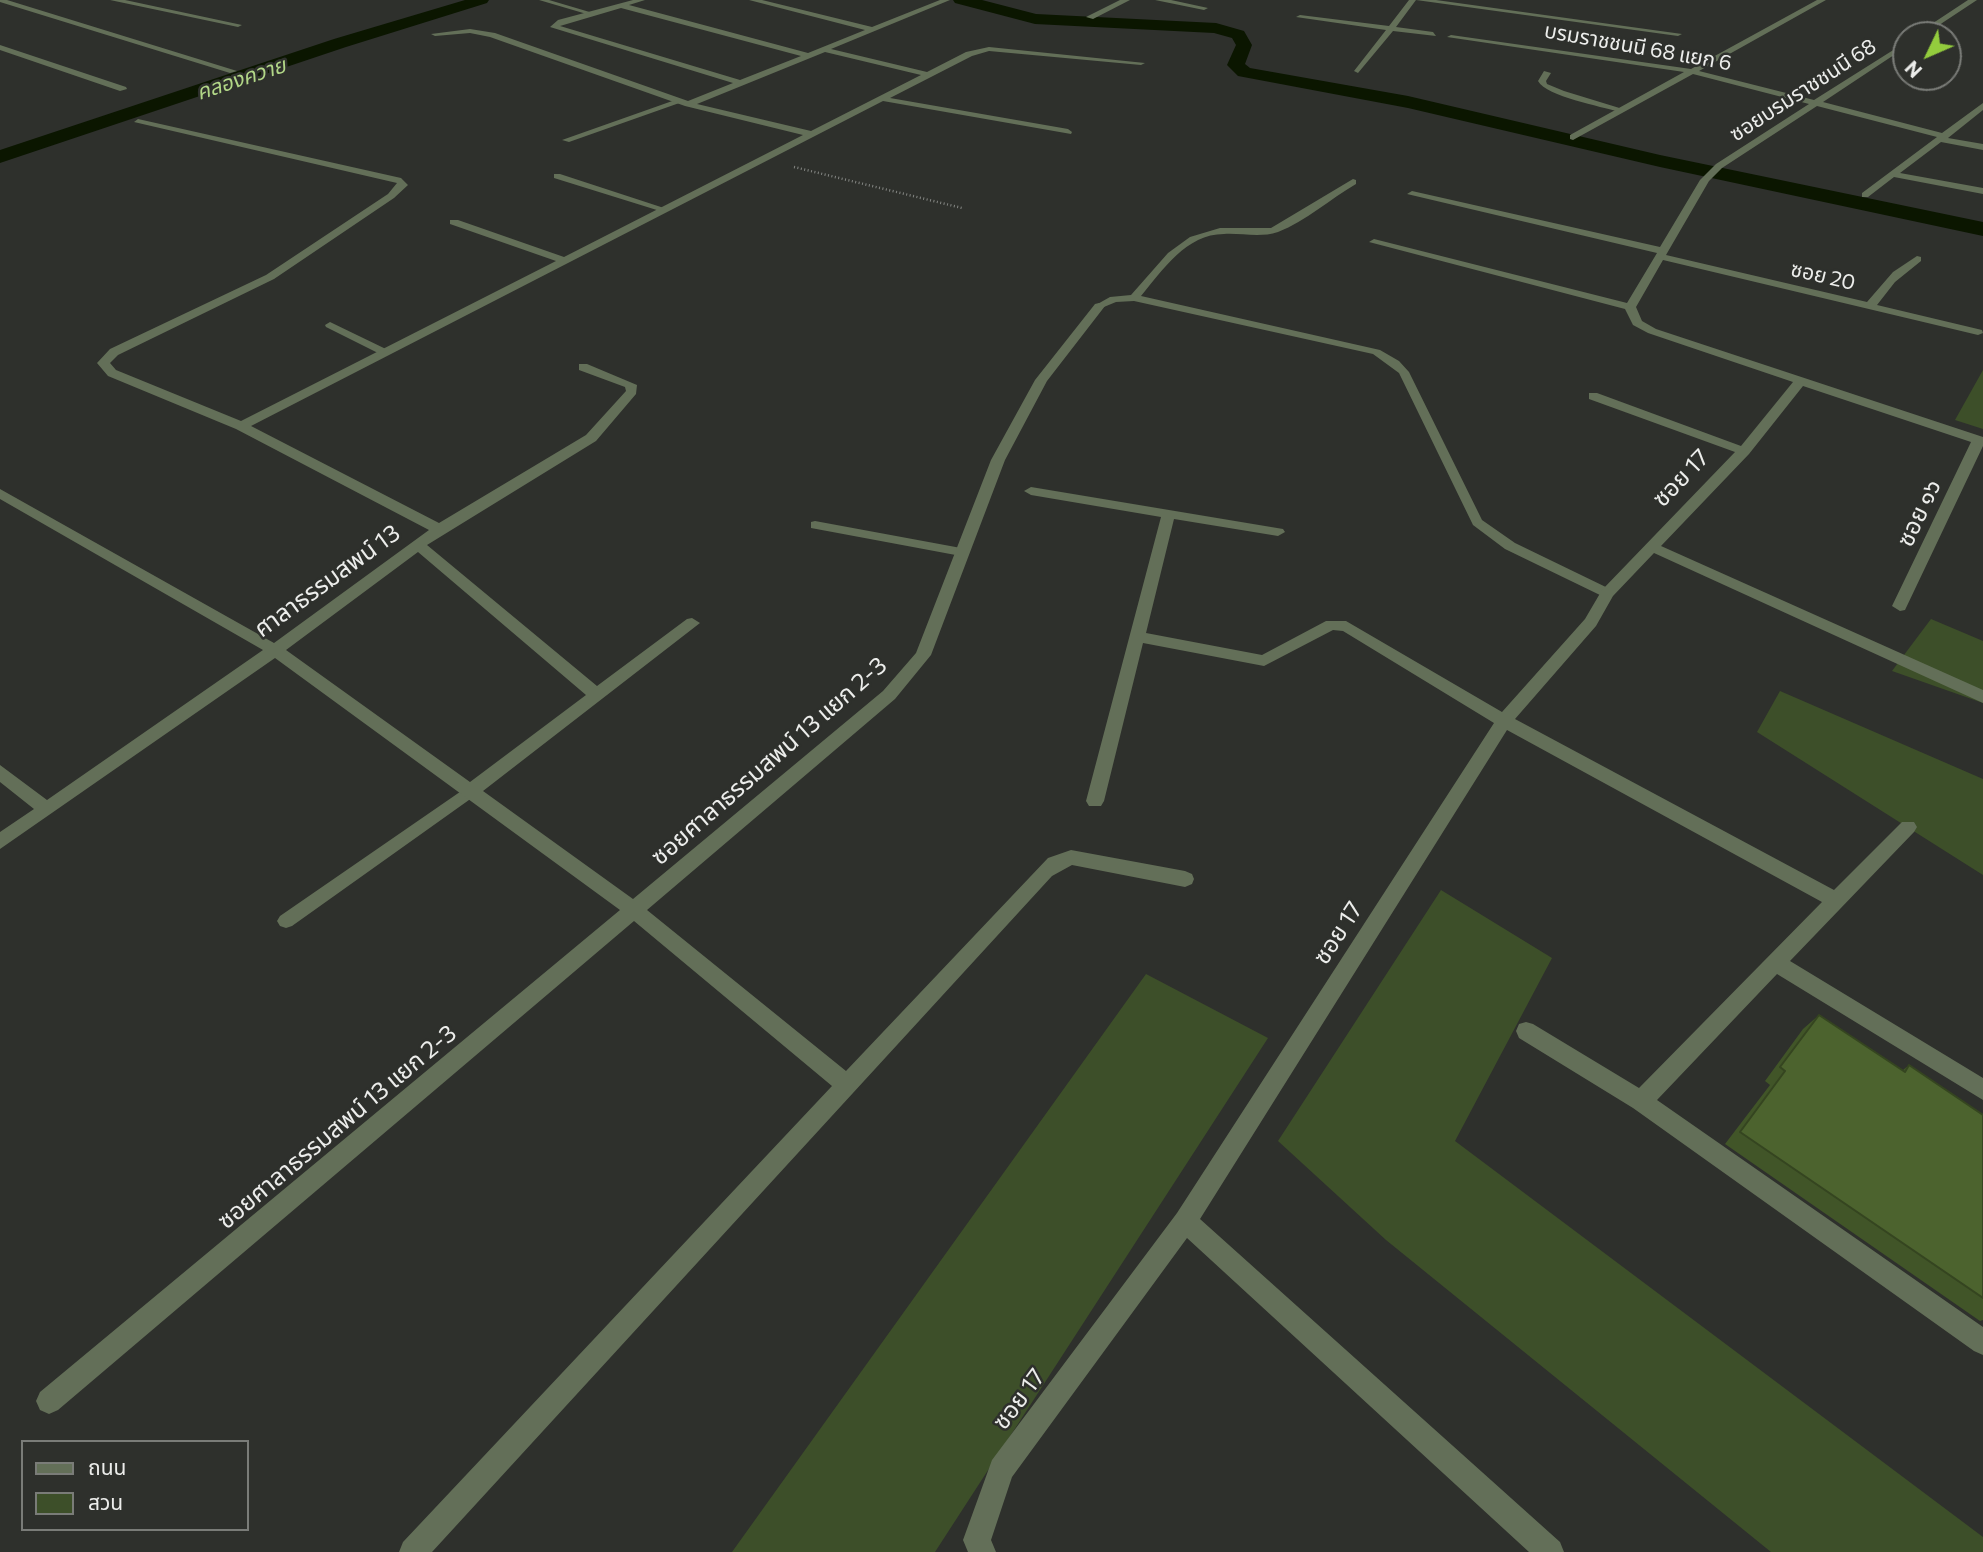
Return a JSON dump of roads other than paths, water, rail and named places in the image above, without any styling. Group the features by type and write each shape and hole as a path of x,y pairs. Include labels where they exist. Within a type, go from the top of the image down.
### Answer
{"street":[{"path":"0,0 233,71"},
{"path":"114,0 238,25"},
{"path":"641,0 590,13 554,27 742,83"},
{"path":"753,0 875,30"},
{"path":"1090,18 1126,0"},
{"path":"1159,0 1204,8"},
{"path":"1358,71 1413,0"},
{"path":"1420,0 1537,11 1678,34"},
{"path":"1573,137 1822,0"},
{"path":"1941,21 1973,0"},
{"path":"685,102 742,83 945,1"},
{"path":"622,6 810,56"},
{"path":"1300,17 1433,34"},
{"path":"435,34 470,31 492,35 685,102 814,135"},
{"name":"บรมราชชนนี 68 แยก 6","path":"1451,37 1691,71 1817,101 1983,146"},
{"path":"0,47 123,89"},
{"path":"241,426 969,54 989,49 1141,63"},
{"path":"825,50 929,75"},
{"name":"ซอยบรมราชชนนี 68","path":"1630,307 1705,180 1718,166 1892,53"},
{"path":"884,99 1068,132"},
{"path":"1865,195 1983,106"},
{"path":"138,122 401,181 403,186 270,277 114,352 103,363 112,373 241,426 439,529"},
{"path":"1892,174 1983,191"},
{"name":"ซอย 20","path":"1412,194 1978,332"},
{"path":"454,222 566,261"},
{"path":"1374,242 1630,307 1637,323 1652,331 1981,441"},
{"path":"1870,307 1882,288 1898,272 1917,259"},
{"name":"ซอยศาลาธรรมสพน์ 13 แยก 2-3","path":"49,1401 889,695 923,655 998,460 1041,380 1099,306"},
{"name":"ศาลาธรรมสพน์ 13","path":"0,842 275,650 439,529 592,438 632,391 631,385 583,367"},
{"name":"ซอย 17","path":"982,1552 977,1540 1001,1469 1185,1221 1504,721 1591,622 1607,593 1745,451 1801,380"},
{"path":"1593,396 1745,451"},
{"name":"ซอย ๑๖","path":"1900,606 1981,441"},
{"path":"1031,491 1278,532"},
{"path":"0,493 275,650 634,910 847,1085"},
{"path":"1096,801 1169,513"},
{"path":"419,545 597,695"},
{"path":"1652,547 1983,697"},
{"path":"470,790 692,624"},
{"path":"1137,637 1264,661 1331,625 1346,626 1504,721 1837,901"},
{"path":"0,772 47,809"},
{"path":"1641,1101 1908,827"},
{"path":"413,1552 1045,871 1055,863 1071,857 1185,878"},
{"path":"1776,962 1983,1090"},
{"path":"1526,1031 1641,1101 1983,1342"},
{"path":"1185,1221 1549,1552"}],"lane":[{"path":"542,0 590,13"},
{"path":"1547,73 1542,81 1544,85 1561,93 1622,110"},
{"path":"566,140 685,102"},
{"path":"557,176 663,209"},
{"path":"1133,299 1180,246 1192,238 1219,231 1275,230 1353,182"},
{"name":"ซอยศาลาธรรมสพน์ 13 แยก 2-3","path":"1099,306 1114,299 1133,299 1376,352 1404,372 1477,522 1510,546 1607,593"},
{"path":"330,325 386,353"},
{"path":"815,526 961,552"},
{"path":"286,921 470,790"}],"waterway":[{"name":"คลองควาย","path":"0,157 340,43 481,0"},
{"path":"961,0 1035,19 1216,28 1238,35 1244,45 1236,65 1244,72 1408,102 1660,161 1983,229"}]}
